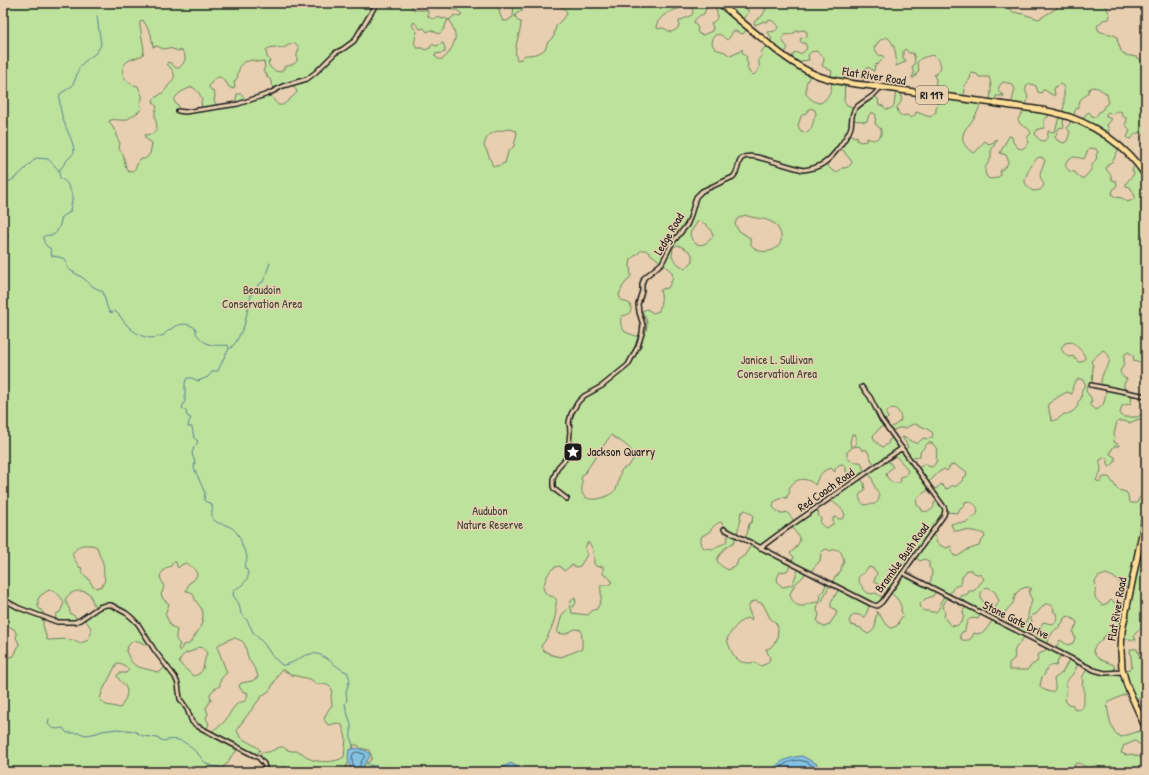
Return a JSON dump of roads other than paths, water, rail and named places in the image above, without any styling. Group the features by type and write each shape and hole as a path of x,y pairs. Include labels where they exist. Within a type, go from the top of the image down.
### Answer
{"main road":[{"name":"Flat River Road","path":"720,3 776,51 801,68 821,77 837,81 1025,108 1066,116 1082,122 1110,138 1129,155 1146,176"},
{"name":"Flat River Road","path":"1146,514 1121,636 1121,660 1123,672 1127,686 1146,729"}],"street":[{"path":"178,111 185,112 238,104 268,94 283,86 305,80 316,72 335,53 351,44 377,3"},
{"name":"Ledge Road","path":"566,499 554,489 553,483 558,467 570,454 570,431 568,422 570,414 584,396 602,386 628,365 638,346 642,333 642,324 638,304 644,278 662,263 672,243 687,225 698,194 733,177 736,174 739,162 743,157 757,157 803,170 825,163 834,155 849,132 855,109 876,94 880,87"},
{"path":"1090,385 1146,396"},
{"name":"Bramble Bush Road","path":"724,529 873,606 877,606 882,602 944,515 945,510 881,419 870,396 862,387"},
{"name":"Red Coach Road","path":"760,548 902,448"},
{"name":"Stone Gate Drive","path":"903,573 1094,670 1105,673 1123,672"},
{"path":"3,600 19,608 57,622 80,620 99,607 106,605 111,605 126,612 138,624 151,646 175,677 178,684 180,699 187,709 192,722 218,738 259,758 264,764 266,772"}],"water":[{"path":"356,748 367,751 370,754 369,758 364,764 363,772 353,772 349,764 349,750"},
{"path":"802,756 817,764 816,772 771,772 784,760"},
{"path":"511,763 526,772 492,772"},
{"path":"548,768 553,770 553,772 526,772"}],"waterway":[{"path":"59,171 74,153 72,142 61,113 60,94 72,86 79,68 96,53 101,45 97,16"},
{"path":"3,184 17,177 36,158 48,159 59,170 60,178 68,185 72,198 70,212 62,217 57,232 53,235 43,237 45,244 50,248 52,256 65,259 68,269 103,292 108,310 111,313 115,311 129,327 140,335 147,338 157,337 164,335 177,325 187,324 196,329 196,333 206,343 214,345 228,345 229,349 218,371 213,371 208,377 198,381 192,378 187,378 185,383 185,401 182,408 186,411 187,416 191,418 188,427 192,427 194,438 198,441 196,445"},
{"path":"230,349 236,342 244,326 251,295 255,292 258,285 263,282 270,263"},
{"path":"194,447 192,454 195,462 194,468 205,493 204,500 212,505 213,519 231,527 236,531 247,555 247,560 244,566 248,572 248,578 234,590 233,595 239,604 241,614 247,620 253,632 265,645 272,656 282,665 291,663 305,655 316,654 321,655 347,672 350,679 346,691 347,700 345,704 351,724 351,739 354,749"},
{"path":"49,719 48,724 50,726 55,729 63,728 67,733 87,735 117,729 134,731 143,736 157,738 164,741 179,740 191,747 207,764 226,769 231,772"},
{"path":"366,761 369,765 377,766 382,770"},
{"path":"272,772 277,772 284,766 291,771 298,768 307,771 313,770 323,772"},
{"path":"234,772 239,769 250,769"},
{"path":"335,772 340,769 342,772"}],"place":[{"name":"Jackson Quarry","path":"573,452"}],"park label":[{"name":"Beaudoin Conservation Area","path":"262,297"},
{"name":"Janice L. Sullivan Conservation Area","path":"777,367"},
{"name":"Audubon Nature Reserve","path":"490,518"}]}
